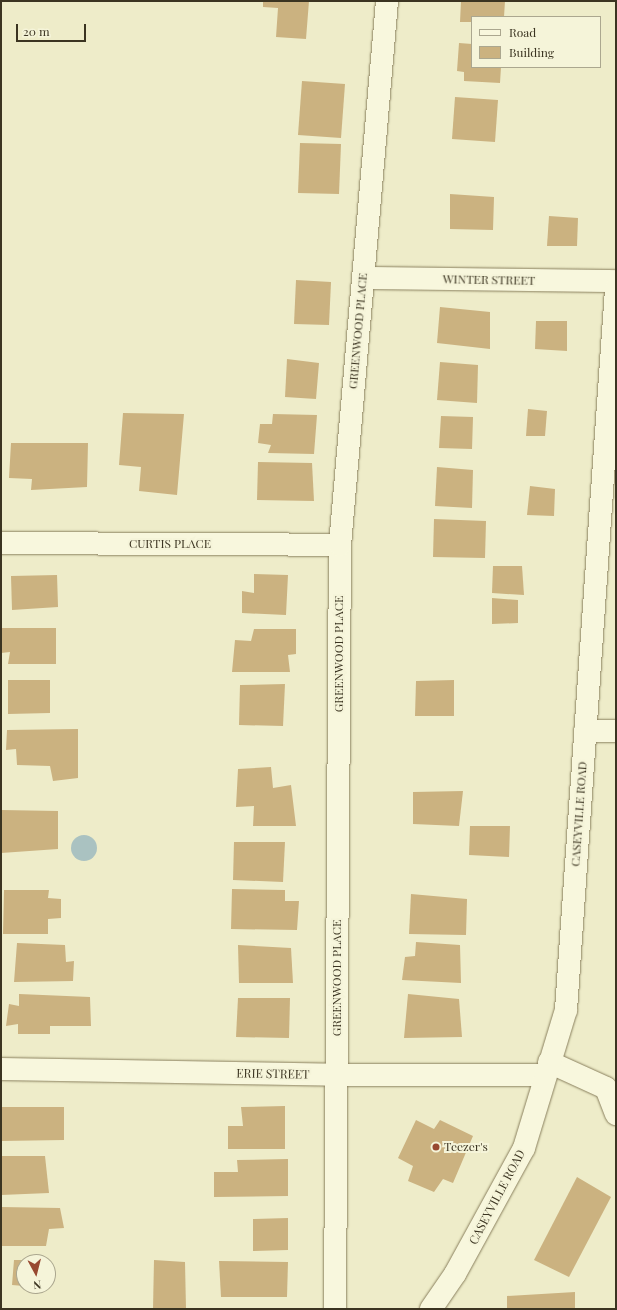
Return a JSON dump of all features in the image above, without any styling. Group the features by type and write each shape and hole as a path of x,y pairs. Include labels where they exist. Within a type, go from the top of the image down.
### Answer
{"street":[{"name":"GREENWOOD PLACE","path":"334,1309 340,546 388,1"},
{"name":"WINTER STREET","path":"363,278 616,282"},
{"name":"CASEYVILLE ROAD","path":"431,1309 455,1274 524,1148 566,1010 616,289"},
{"name":"CURTIS PLACE","path":"1,543 340,546"},
{"path":"585,731 616,731"},
{"name":"ERIE STREET","path":"1,1069 337,1075 547,1069"},
{"path":"547,1069 606,1088 616,1114"}],"water":[{"path":"84,835 93,839 97,848 93,857 84,861 75,857 71,848 75,839"}],"building":[{"path":"263,1 309,1 306,39 276,37 278,8 263,7"},
{"path":"461,1 505,1 504,16 471,16 471,22 460,22"},
{"path":"459,43 471,44 471,68 501,68 500,83 464,81 464,72 457,71"},
{"path":"302,81 345,84 341,138 298,135"},
{"path":"455,97 498,100 495,142 452,139"},
{"path":"300,143 341,144 339,194 298,193"},
{"path":"450,194 494,197 493,230 450,229"},
{"path":"549,216 578,218 577,246 547,246"},
{"path":"296,280 331,282 329,325 294,324"},
{"path":"440,307 490,312 490,349 437,343"},
{"path":"536,321 567,321 567,351 535,349"},
{"path":"287,359 319,363 316,399 285,397"},
{"path":"440,362 478,365 477,403 437,400"},
{"path":"528,409 547,411 545,436 526,436"},
{"path":"123,413 184,414 177,495 139,491 141,467 119,465"},
{"path":"273,414 317,415 314,454 268,453 271,445 258,443 260,424 272,424"},
{"path":"441,416 473,417 472,449 439,448"},
{"path":"11,443 88,443 87,487 31,490 32,479 9,478"},
{"path":"258,462 312,463 314,501 257,500"},
{"path":"437,467 473,470 472,508 435,506"},
{"path":"530,486 555,489 554,516 527,515"},
{"path":"434,519 486,521 485,558 433,557"},
{"path":"493,566 522,566 524,595 492,593"},
{"path":"254,574 288,575 286,615 242,613 242,591 254,593"},
{"path":"57,575 58,607 12,610 11,576"},
{"path":"492,598 518,600 518,623 492,624"},
{"path":"1,628 56,628 56,664 8,664 10,652 1,653"},
{"path":"254,629 296,629 296,654 288,655 290,672 232,672 235,640 251,641"},
{"path":"8,680 50,680 50,713 8,714"},
{"path":"454,680 454,716 415,716 416,681"},
{"path":"285,684 283,726 239,725 240,685"},
{"path":"78,729 78,778 53,781 50,766 17,765 16,749 6,750 7,730"},
{"path":"271,767 273,788 291,785 296,826 253,826 254,806 236,807 238,769"},
{"path":"463,791 459,826 413,824 413,792"},
{"path":"1,810 58,811 58,849 1,853"},
{"path":"470,826 510,826 509,857 469,855"},
{"path":"234,842 285,842 283,882 233,880"},
{"path":"232,889 285,890 285,901 299,901 297,930 231,929"},
{"path":"4,890 49,890 48,898 61,899 61,918 48,919 48,934 3,934"},
{"path":"411,894 467,899 466,935 409,934"},
{"path":"416,942 460,945 461,983 402,980 405,957 415,956"},
{"path":"17,943 65,945 66,962 74,961 73,981 14,982"},
{"path":"238,945 291,948 293,983 239,983"},
{"path":"19,994 90,997 91,1026 50,1026 50,1034 18,1034 18,1024 6,1026 9,1004 19,1006"},
{"path":"408,994 459,999 462,1037 404,1038"},
{"path":"238,998 290,998 289,1038 236,1037"},
{"path":"285,1106 285,1149 228,1149 228,1126 243,1126 241,1107"},
{"path":"1,1107 64,1107 64,1140 1,1141"},
{"name":"Teezer's","path":"416,1120 434,1129 440,1120 473,1136 453,1183 443,1179 434,1192 408,1181 413,1166 398,1158"},
{"path":"1,1156 45,1156 49,1193 1,1195"},
{"path":"288,1159 288,1196 214,1197 214,1172 238,1172 237,1160"},
{"path":"577,1177 611,1197 569,1277 534,1260"},
{"path":"1,1207 60,1208 64,1228 49,1229 46,1246 1,1246"},
{"path":"288,1218 288,1250 253,1251 253,1219"},
{"path":"14,1260 16,1260 16,1285 12,1285"},
{"path":"154,1260 185,1262 186,1309 153,1309"},
{"path":"219,1261 288,1262 287,1297 221,1297"},
{"path":"575,1292 575,1309 507,1309 507,1296"}],"place":[{"name":"Teezer's","path":"436,1147"}]}
